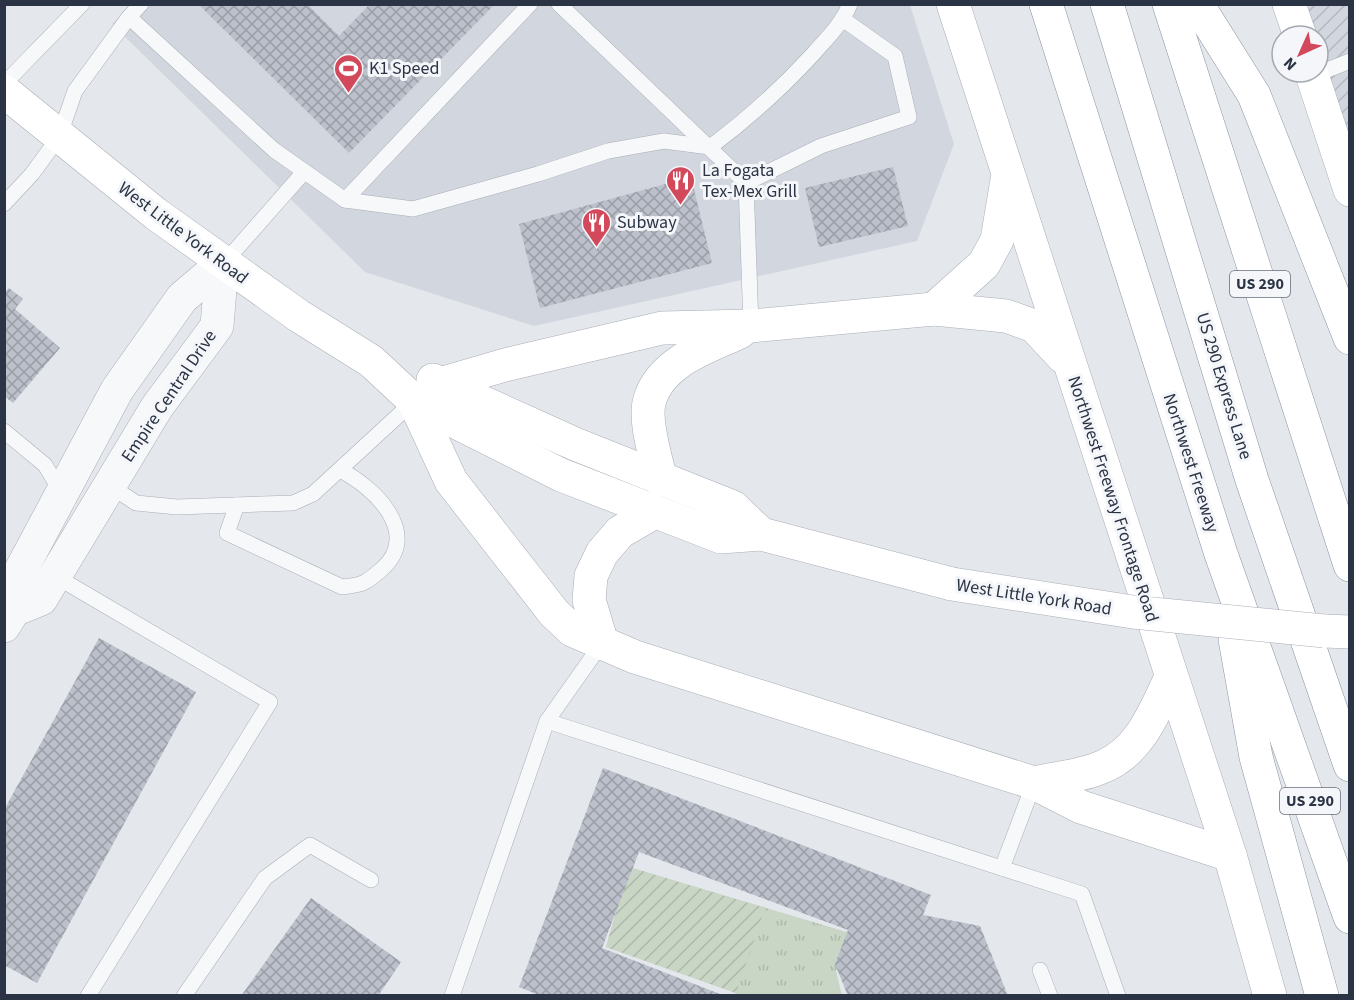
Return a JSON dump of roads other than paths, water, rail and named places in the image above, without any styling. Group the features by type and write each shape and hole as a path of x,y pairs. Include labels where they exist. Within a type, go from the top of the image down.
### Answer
{"main road":[{"name":"Northwest Freeway Frontage Road","path":"953,4 1230,855 1264,993"},
{"name":"Northwest Freeway","path":"1046,4 1221,554 1350,917"},
{"name":"US 290 Express Lane","path":"1107,4 1252,480 1350,765"},
{"name":"US 290","path":"1169,4 1350,565"},
{"path":"1197,4 1254,95 1350,338"},
{"path":"1289,4 1296,24"},
{"path":"1315,84 1350,190"},
{"name":"West Little York Road","path":"4,92 222,264 371,361 414,401 561,476 653,513 722,537 761,534 952,584 1040,600 1133,612 1350,632"},
{"path":"934,309 984,264 997,240 1008,175"},
{"path":"443,383 505,365 662,328 751,326 934,309 1006,316 1034,326 1070,364"},
{"path":"661,480 651,436 649,400 661,378 682,360 751,326"},
{"name":"West Little York Road","path":"371,361 443,383 661,480 733,507 761,534"},
{"path":"414,401 451,481 554,613 572,630 635,657 1034,783 1081,807 1230,855"},
{"path":"602,643 590,600 591,576 602,553 620,532 653,513"},
{"path":"1221,554 1256,757 1322,996"},
{"path":"1034,783 1103,767 1128,751 1145,730 1171,677"}],"street":[{"name":"Empire Central Drive","path":"8,616 41,599 157,407 217,326 222,264"},
{"name":"Empire Central Drive","path":"8,616 14,585 61,492 117,390 182,298 222,264"}],"lane":[{"path":"4,84 82,4"},
{"path":"4,204 32,174 59,137 75,91 141,4"},
{"path":"345,200 530,4"},
{"path":"559,4 746,183 751,326"},
{"path":"129,17 274,150 345,200 413,209 538,174 608,151 664,141 710,147 755,114 844,20 850,4"},
{"path":"746,183 821,146 909,117 896,56 844,20"},
{"path":"1330,68 1350,61"},
{"path":"222,264 304,172"},
{"path":"109,485 136,503 177,507 293,502 312,494 414,401"},
{"path":"4,431 45,465 61,492"},
{"path":"237,505 227,533 342,587 363,585 392,560 399,541 392,516 357,479 340,470"},
{"path":"55,576 270,702 88,996"},
{"path":"452,996 547,721 602,643"},
{"path":"547,721 1082,894 1118,996"},
{"path":"1002,868 1034,783"},
{"path":"184,996 265,878 310,845 371,880"},
{"path":"1040,970 1050,996"}],"place":[{"name":"K1 Speed","path":"348,94"},
{"name":"La Fogata Tex-Mex Grill","path":"681,206"},
{"name":"Subway","path":"596,248"}]}
